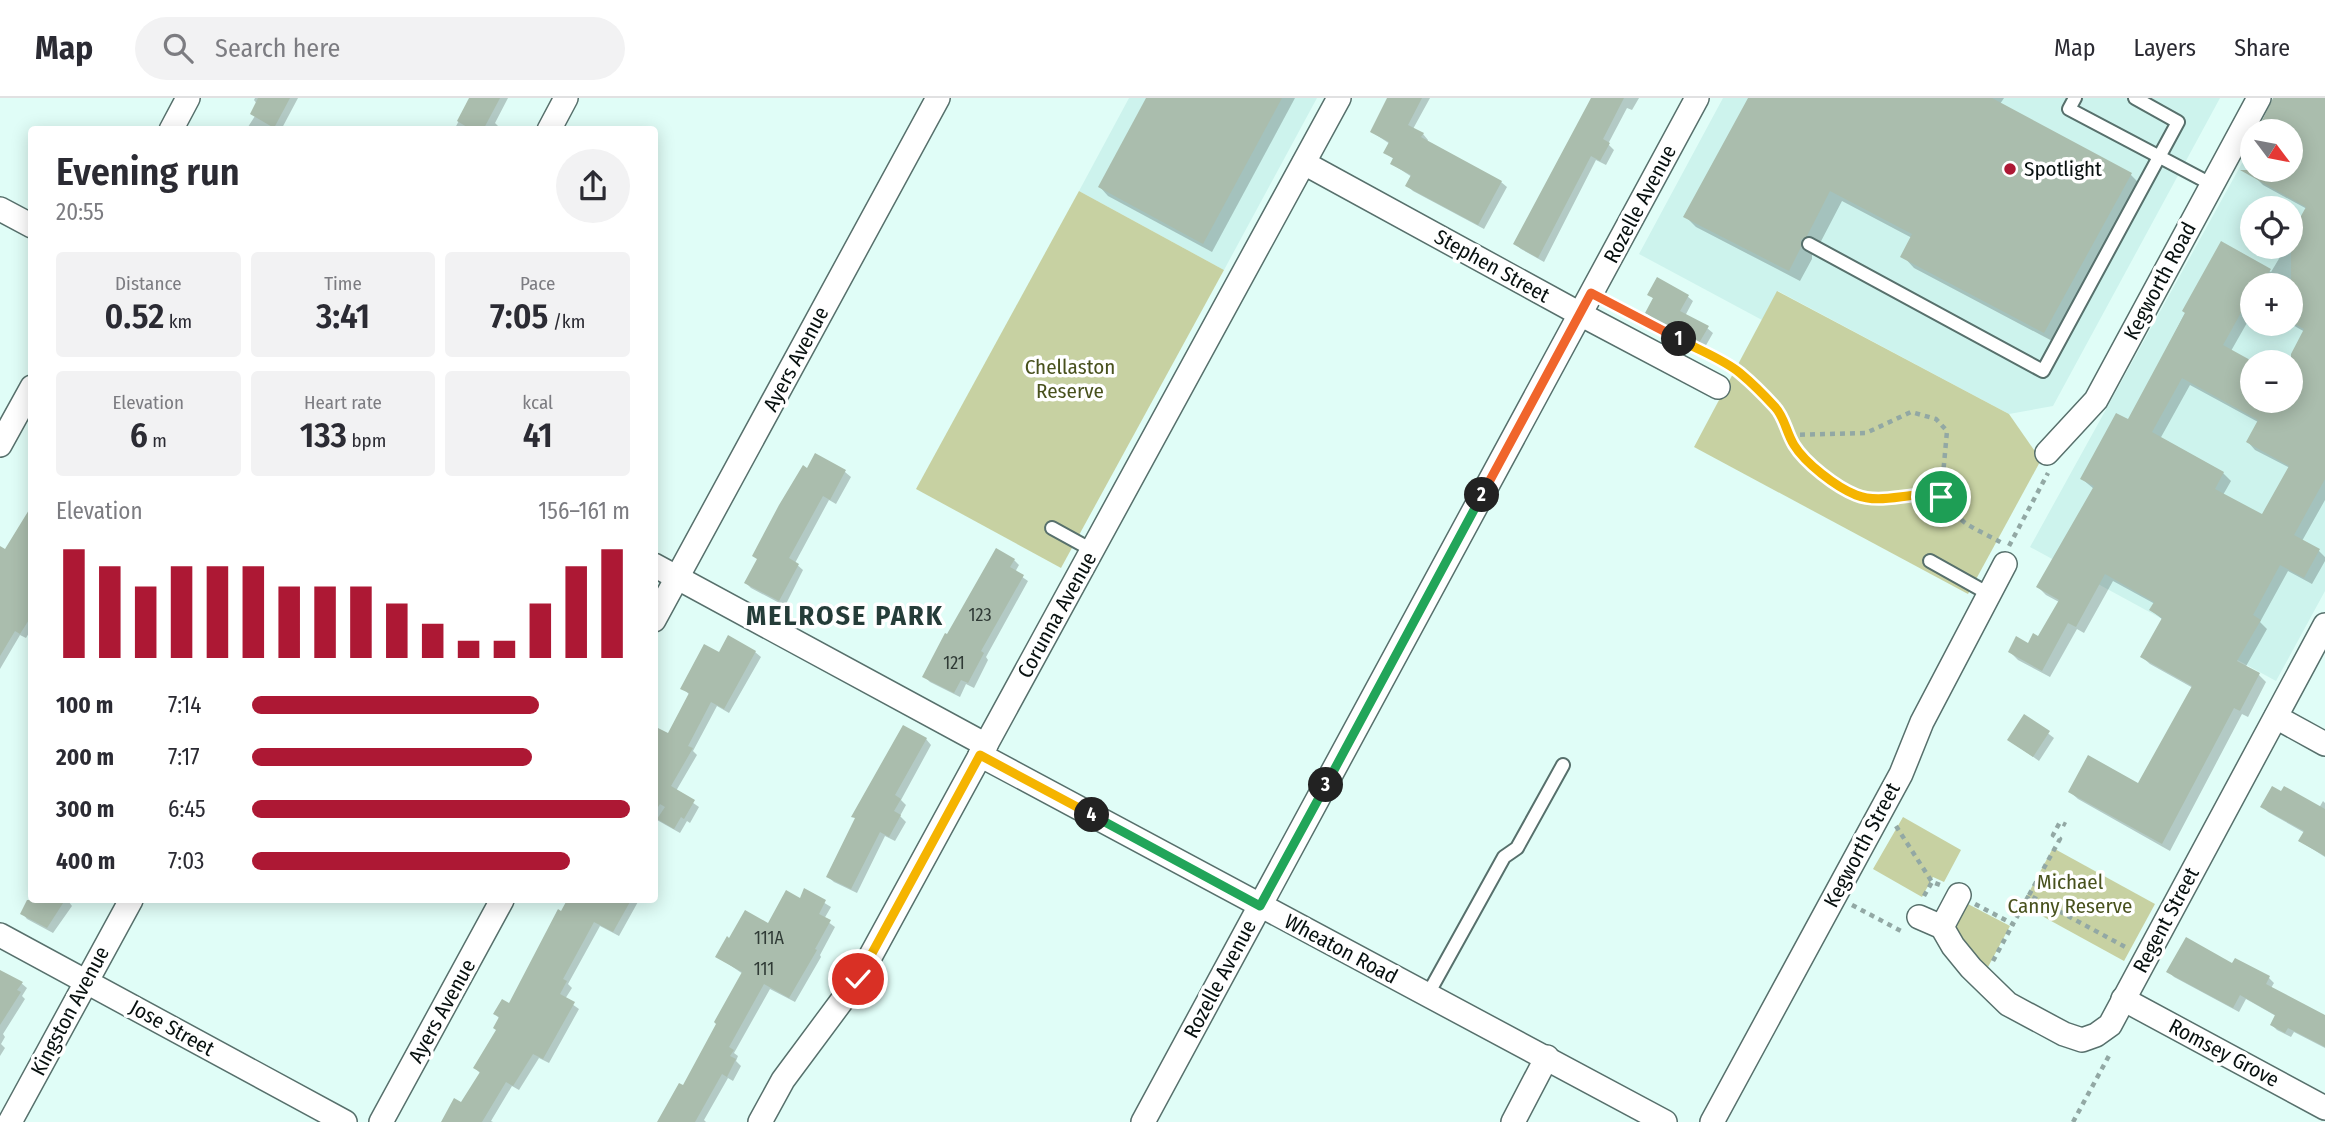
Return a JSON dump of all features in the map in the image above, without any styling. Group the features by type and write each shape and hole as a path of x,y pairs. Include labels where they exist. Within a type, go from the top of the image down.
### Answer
{"street":[{"path":"173,126 188,98"},
{"path":"551,126 566,98"},
{"name":"Ayers Avenue","path":"658,614 938,98"},
{"name":"Corunna Avenue","path":"760,1122 783,1080 858,979 1339,98"},
{"name":"Rozelle Avenue","path":"1143,1122 1697,98"},
{"name":"Kegworth Road","path":"2047,453 2096,400 2256,99"},
{"name":"Stephen Street","path":"1304,163 1718,387"},
{"path":"0,209 28,224"},
{"path":"0,445 28,394"},
{"name":"Kegworth Street","path":"1712,1122 1900,774 1922,722 2007,555"},
{"name":"Wheaton Road","path":"658,567 1260,906 1665,1122"},
{"name":"Regent Street","path":"1942,927 1953,946 2008,1004 2064,1034 2082,1040 2096,1035 2110,1025 2325,625"},
{"path":"2276,717 2325,744"},
{"path":"1916,915 1942,927 1959,895"},
{"name":"Kingston Avenue","path":"10,1122 129,903"},
{"name":"Ayers Avenue","path":"381,1122 500,903"},
{"name":"Jose Street","path":"0,935 345,1122"},
{"name":"Romsey Grove","path":"2123,999 2325,1108"},
{"path":"1513,1122 1547,1057"}],"lane":[{"path":"2075,98 2069,109 2211,184"},
{"path":"1809,244 2043,371 2178,121 2135,98"},
{"path":"1052,528 1092,550"},
{"path":"1930,561 1989,594"},
{"path":"1428,994 1504,857 1517,848 1563,765"}],"path":[{"path":"1726,364 1738,371 1768,400 1784,420 1800,453 1811,464 1856,495 1892,498 1930,493 1941,497 1955,509 1962,521 2007,555 2050,470 2047,453"},
{"path":"1790,435 1866,433 1910,412 1936,418 1947,431 1941,497"},
{"path":"1883,806 1932,881 2013,924"},
{"path":"1983,979 2060,839 2053,835 2060,821 2066,825"},
{"path":"1835,896 1904,933 1932,881"},
{"path":"2029,895 2146,958"},
{"path":"2073,1122 2117,1041"}],"shaded area":[{"path":"1129,98 1317,98 1224,270 1079,191"},
{"path":"1723,98 2220,98 2053,406 2009,414 1778,291 1762,320 1639,254"},
{"path":"2278,98 2325,98 2325,591 2276,681 2030,547 2240,167 2240,182 2303,182 2303,119 2267,119"}],"green space":[{"name":"Chellaston Reserve","path":"1079,191 1224,270 1061,568 916,489"},
{"path":"1777,291 2009,414 2041,460 1968,594 1694,447"},
{"path":"1903,817 1961,850 1944,882 1933,877 1922,897 1873,869"},
{"name":"Michael Canny Reserve","path":"2053,848 2155,904 2124,961 2022,905"},
{"path":"1966,903 2010,926 1988,967 1954,928"}],"building":[{"path":"258,98 290,98 275,126 250,114"},
{"path":"469,98 500,98 485,126 465,126 457,121"},
{"path":"1146,98 1282,98 1203,244 1098,187"},
{"path":"1387,98 1422,98 1408,125 1424,133 1421,137 1502,181 1478,225 1405,186 1411,175 1390,164 1393,158 1383,153 1389,142 1370,132"},
{"path":"1591,98 1624,98 1603,139 1610,143 1600,161 1591,156 1538,258 1513,244"},
{"path":"1748,98 1992,98 2132,173 2044,333 1900,257 1912,234 1830,191 1807,236 1801,240 1801,247 1789,271 1683,217"},
{"path":"2273,98 2325,98 2325,479 2294,535 2320,549 2304,578 2280,565 2253,615 2261,620 2237,661 2260,673 2240,711 2234,708 2162,844 2068,792 2088,755 2138,783 2192,686 2140,657 2162,618 2149,610 2154,602 2105,574 2076,627 2068,623 2042,671 2008,652 2016,636 2028,643 2033,633 2038,636 2059,600 2036,587 2094,486 2080,479 2116,413 2128,419 2185,313 2182,311 2221,241 2240,252 2240,259 2253,259 2271,269 2268,273 2240,273 2240,315 2223,345 2240,354 2240,410 2182,378 2152,432 2224,472 2215,489 2262,514 2289,466 2246,442 2258,420 2245,413 2303,413 2303,350 2293,350 2300,336 2303,336 2304,329 2303,273 2291,273 2291,259 2303,259 2303,212 2306,207 2303,205 2303,196 2286,196 2261,182 2303,182 2303,119 2263,119"},
{"path":"1657,277 1689,295 1680,311 1709,326 1699,343 1645,313 1653,298 1647,295"},
{"path":"815,453 846,470 830,500 823,496 789,558 799,564 779,601 744,583 757,559 752,556 779,505 803,465 807,468"},
{"path":"28,512 28,621 20,634 15,631 0,656 0,546 5,549"},
{"path":"996,548 1015,559 1010,567 1024,575 981,651 984,653 968,683 961,680 954,693 922,677"},
{"path":"728,635 756,651 724,709 711,702 688,746 693,748 671,786 695,800 684,819 681,817 674,829 658,820 665,807 660,804 658,807 658,728 668,733 689,693 680,689 704,644 719,652"},
{"path":"2024,714 2050,731 2033,757 2007,740"},
{"path":"903,725 927,738 895,795 901,799 894,811 901,815 889,837 880,832 851,889 826,877 855,818 851,817"},
{"path":"2272,786 2281,791 2284,786 2325,809 2325,856 2298,841 2304,831 2260,807"},
{"path":"804,888 826,900 819,914 831,920 789,998 764,984 729,1047 734,1050 730,1056 736,1059 727,1077 722,1074 695,1122 657,1122 679,1083 683,1085 742,972 715,957 727,936 729,938 745,910 768,923 786,890 800,898"},
{"path":"27,900 28,903 63,903 47,928 20,914"},
{"path":"565,903 629,903 613,932 594,922 563,979 567,981 560,994 575,1002 543,1059 533,1054 513,1086 506,1082 482,1122 441,1122 454,1098 461,1102 480,1072 473,1068 496,1030 493,1028 499,1017 493,1014 502,999 509,1003 558,909 561,911"},
{"path":"2186,937 2232,963 2235,958 2270,976 2266,984 2325,1015 2325,1047 2288,1028 2285,1033 2270,1025 2275,1015 2240,995 2233,1008 2166,972"},
{"path":"0,970 23,982 17,990 21,992 0,1025"}],"place":[{"name":"Spotlight","path":"2010,169"}],"district":[{"name":"MELROSE PARK","path":"845,615"}],"route":[{"path":"858,979 980,755 1260,906 1591,293 1738,371 1778,410 1792,442 1800,453 1833,481 1856,495 1892,498 1930,493 1941,497"}]}
